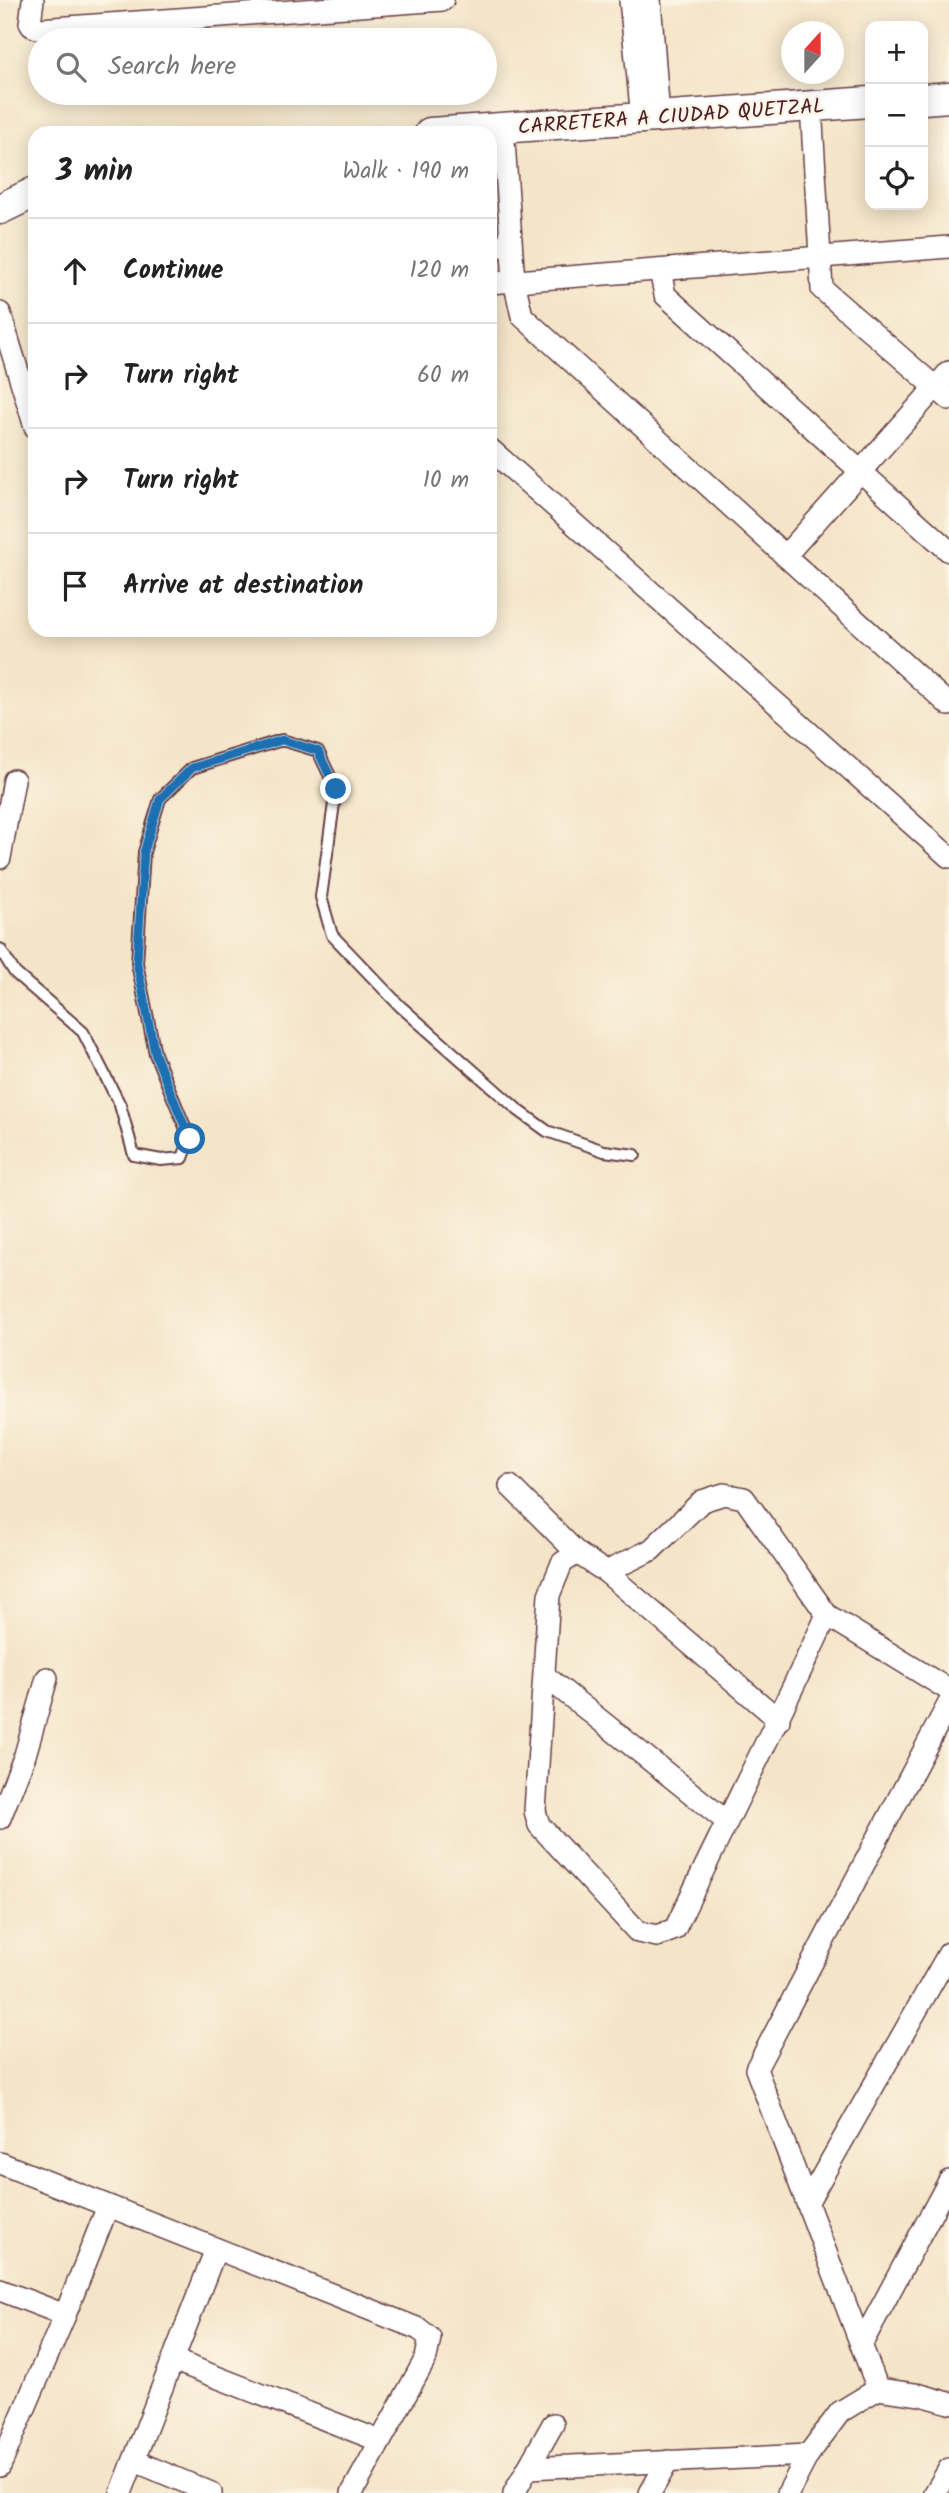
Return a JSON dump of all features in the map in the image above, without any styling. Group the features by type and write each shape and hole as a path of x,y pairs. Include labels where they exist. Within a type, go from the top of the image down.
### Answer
{"main road":[{"path":"928,99 949,97"},
{"name":"CARRETERA A CIUDAD QUETZAL","path":"497,128 865,102"},
{"path":"0,209 28,195"}],"street":[{"path":"33,0 30,23 38,28"},
{"path":"54,28 443,0"},
{"path":"630,0 650,118"},
{"path":"650,0 650,118"},
{"path":"785,556 861,471 945,386 822,289 811,106"},
{"path":"503,128 514,281 522,316 949,705"},
{"path":"497,244 511,248"},
{"path":"497,282 949,247"},
{"path":"660,270 665,295 949,551"},
{"path":"0,313 28,404"},
{"path":"497,455 949,857"},
{"path":"0,858 13,780"},
{"path":"510,1486 576,1553 606,1572 779,1720"},
{"path":"606,1572 651,1550 702,1501 724,1494 744,1498 827,1615 949,1690"},
{"path":"576,1553 562,1563 550,1595 535,1811 539,1825 638,1932 657,1936 675,1929 726,1821 779,1720 827,1615"},
{"path":"545,1676 726,1821"},
{"path":"0,1818 25,1755 47,1678"},
{"path":"878,2389 756,2069 949,1703"},
{"path":"807,2203 945,1960"},
{"path":"945,1960 949,1988"},
{"path":"0,2163 419,2329 430,2338 426,2358 352,2493"},
{"path":"861,2345 949,2181"},
{"path":"0,2466 65,2315 108,2206"},
{"path":"121,2493 216,2249"},
{"path":"0,2290 65,2315"},
{"path":"173,2360 380,2441"},
{"path":"788,2493 808,2455 840,2412 878,2389 921,2395 949,2403"},
{"path":"514,2493 552,2424"},
{"path":"528,2468 808,2455"},
{"path":"650,2493 668,2461"},
{"path":"135,2462 211,2493"},
{"path":"935,2493 949,2469"}],"lane":[{"path":"0,949 15,973 83,1032 120,1105 134,1155 160,1160 183,1158 190,1139 155,1054 137,963 144,852 160,799 192,768 282,740 318,751 336,789 321,897 332,935 400,1006 537,1124 547,1131 581,1144 604,1151 635,1155"}],"route":[{"path":"190,1139 155,1054 137,963 144,852 160,799 192,768 282,740 318,751 336,789"}]}
